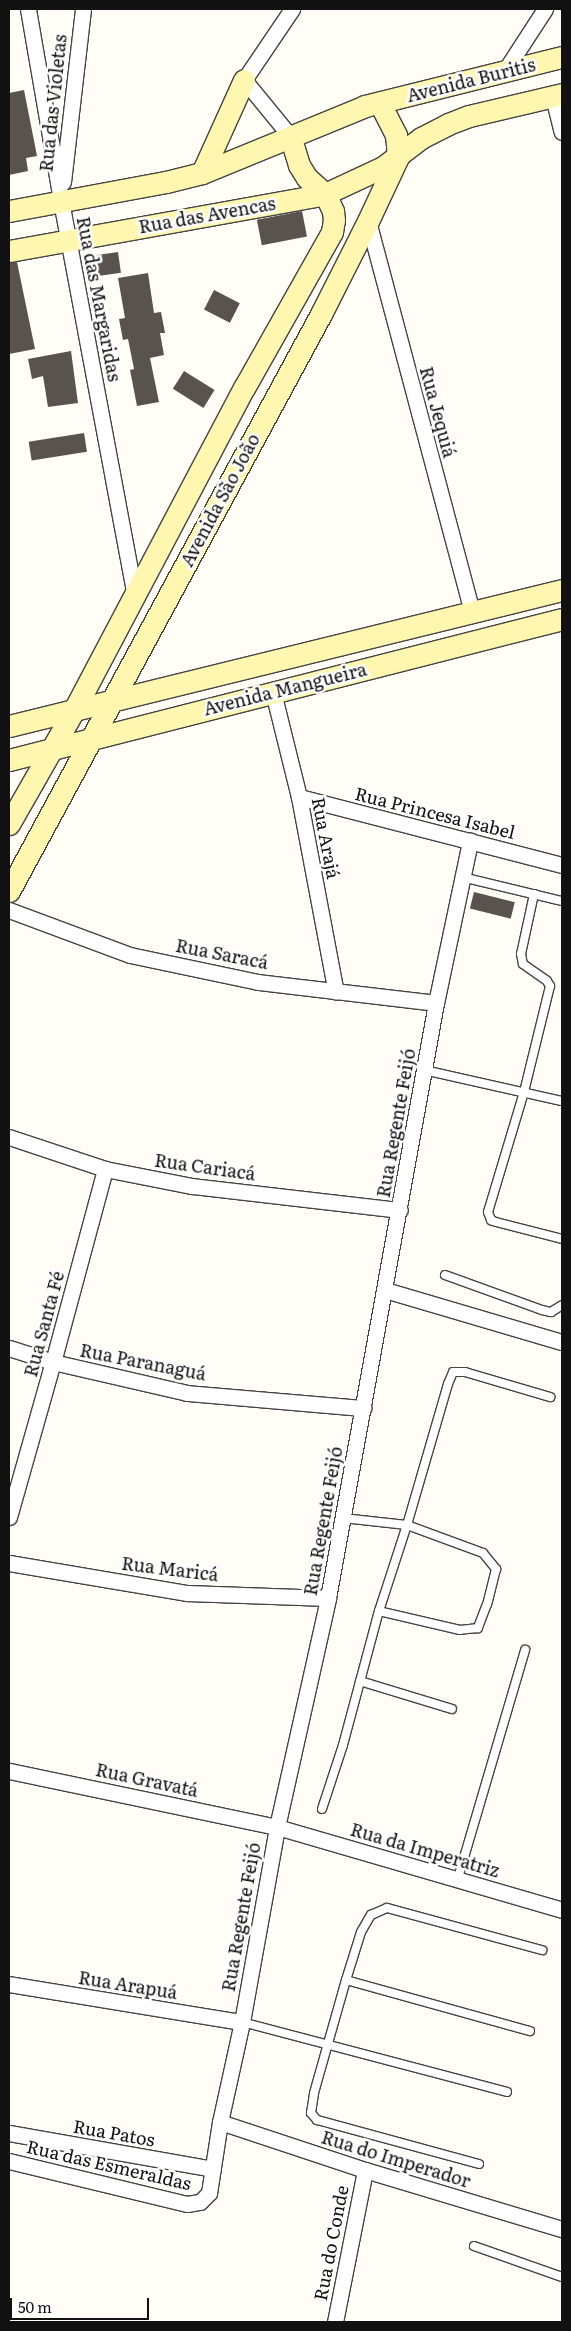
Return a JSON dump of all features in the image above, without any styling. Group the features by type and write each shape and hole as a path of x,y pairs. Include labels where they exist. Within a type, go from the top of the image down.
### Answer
{"street":[{"name":"Rua das Margaridas","path":"28,9 61,201 135,596"},
{"name":"Rua das Violetas","path":"61,201 83,9"},
{"path":"202,173 244,80 292,9"},
{"path":"506,69 545,9"},
{"name":"Avenida Buritis","path":"380,104 506,69 562,57"},
{"path":"244,80 290,136"},
{"path":"558,96 562,132"},
{"name":"Avenida Buritis","path":"398,157 421,138 448,124 469,116 558,96"},
{"path":"9,211 166,182 202,173 365,106 380,104 396,135 398,157"},
{"name":"Avenida São João","path":"9,824 50,749 74,710 244,388 332,232 333,211 325,194 307,178 299,165 290,136"},
{"name":"Avenida São João","path":"9,891 113,701 368,222 398,157"},
{"name":"Rua das Avencas","path":"9,251 325,194 383,167 398,157"},
{"name":"Rua Jequiá","path":"368,222 472,612"},
{"name":"Avenida Mangueira","path":"9,726 562,590"},
{"name":"Avenida Mangueira","path":"9,760 562,619"},
{"name":"Rua Arajá","path":"273,692 299,797 336,992"},
{"name":"Rua Princesa Isabel","path":"299,797 562,865"},
{"name":"Rua Regente Feijó","path":"200,2202 210,2193 220,2122 242,2022 277,1826 328,1598 400,1210 436,1003 470,841"},
{"name":"Rua Saracá","path":"9,910 130,955 258,982 436,1003"},
{"name":"Rua Cariacá","path":"9,1137 105,1169 192,1186 400,1210"},
{"name":"Rua Santa Fé","path":"9,1517 54,1362 105,1169"},
{"path":"385,1290 562,1342"},
{"name":"Rua Paranaguá","path":"9,1348 54,1362 187,1393 362,1408"},
{"name":"Rua Maricá","path":"9,1563 187,1593 328,1598"},
{"name":"Rua Gravatá","path":"9,1771 277,1826"},
{"name":"Rua da Imperatriz","path":"277,1826 562,1910"},
{"name":"Rua Arapuá","path":"9,1984 242,2022"},
{"name":"Rua do Imperador","path":"220,2122 365,2170 562,2229"},
{"name":"Rua Patos","path":"9,2133 213,2169"},
{"name":"Rua das Esmeraldas","path":"9,2161 188,2204 200,2202"},
{"name":"Rua do Conde","path":"335,2322 365,2170"}],"lane":[{"path":"462,877 562,901"},
{"path":"534,894 521,954 523,964 547,981 550,986 524,1092 488,1212 492,1220 496,1222 562,1238"},
{"path":"424,1070 562,1101"},
{"path":"445,1275 542,1310 551,1312 562,1306"},
{"path":"322,1809 343,1744 380,1611 448,1384 454,1372 465,1372 550,1397"},
{"path":"343,1518 407,1525 483,1553 496,1569 487,1604 478,1628 460,1630 380,1611"},
{"path":"458,1878 525,1650"},
{"path":"360,1681 452,1709"},
{"path":"479,2164 317,2120 311,2113 346,1980 361,1932 371,1915 387,1908 542,1950"},
{"path":"346,1980 530,2031"},
{"path":"242,2022 507,2092"},
{"path":"474,2246 562,2277"}],"building":[{"path":"24,90 37,156 26,158 28,171 9,175 9,93"},
{"path":"302,211 307,237 262,245 257,220"},
{"path":"118,252 121,273 98,276 95,255"},
{"path":"17,262 35,349 9,354 9,263"},
{"path":"148,273 154,313 161,312 165,333 160,333 164,355 150,358 159,402 137,406 130,370 134,369 128,339 123,340 119,319 125,318 118,278"},
{"path":"214,290 240,303 230,323 204,310"},
{"path":"71,351 78,403 48,407 43,376 32,379 28,359"},
{"path":"184,371 215,390 203,408 173,389"},
{"path":"84,433 87,452 32,461 29,442"},
{"path":"474,892 515,902 511,919 470,908"}]}
